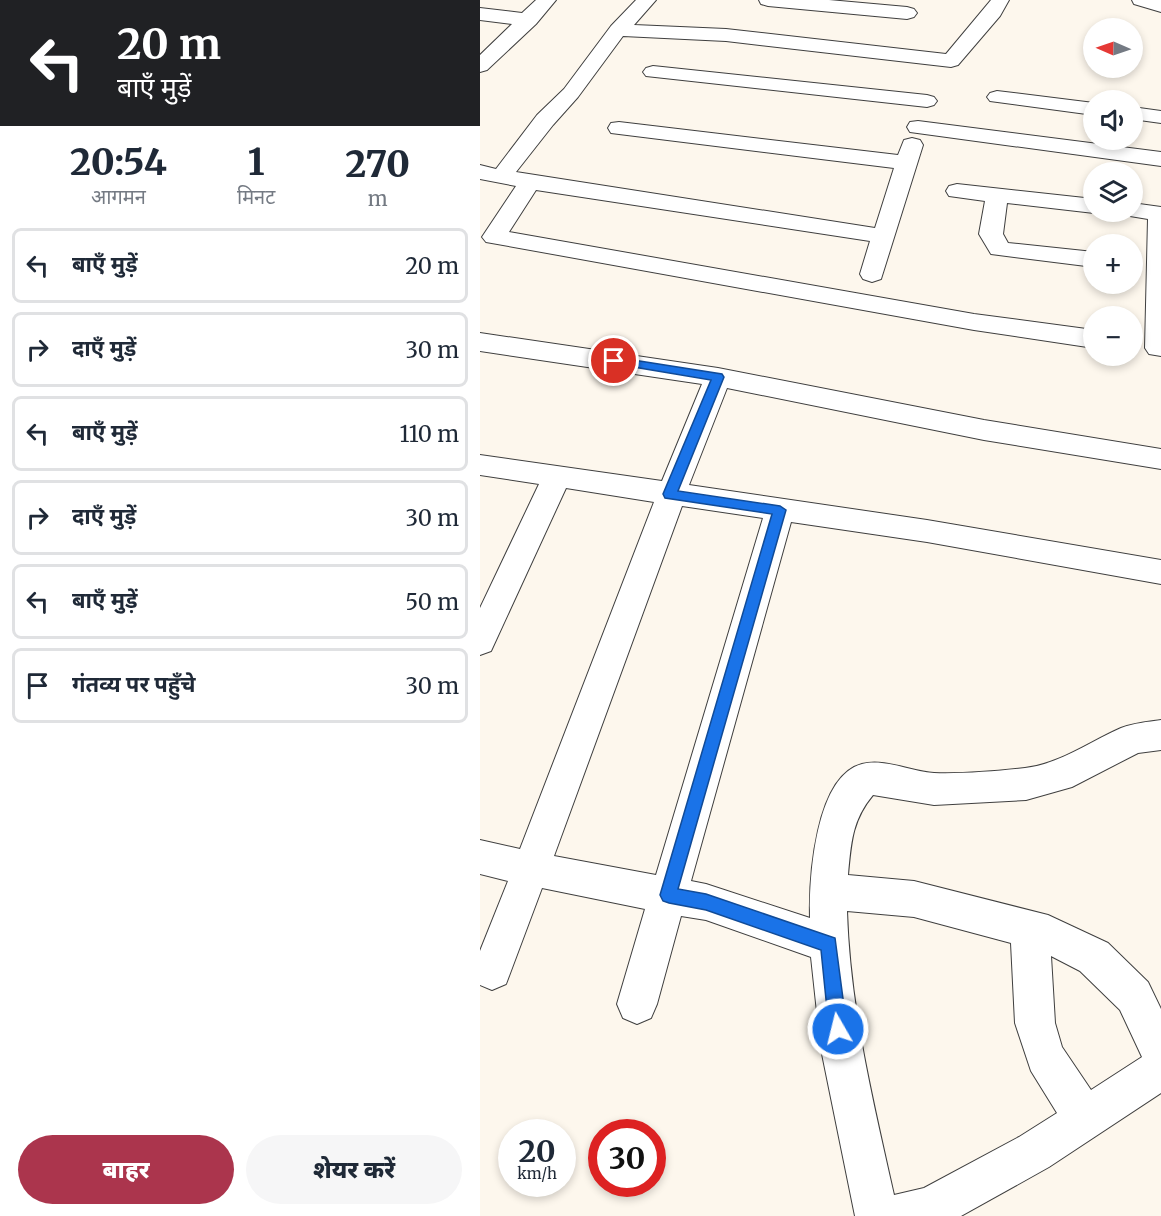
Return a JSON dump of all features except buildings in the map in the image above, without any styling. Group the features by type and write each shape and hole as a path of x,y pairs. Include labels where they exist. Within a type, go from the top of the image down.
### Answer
{"street":[{"path":"480,66 547,0"},
{"path":"491,174 571,93 618,30 647,0"},
{"path":"768,0 912,6"},
{"path":"872,274 882,236 935,78 993,12 1000,0"},
{"path":"1141,0 1161,6"},
{"path":"876,53 912,6"},
{"path":"480,14 529,20"},
{"path":"618,30 726,36 951,61"},
{"path":"653,72 927,101"},
{"path":"996,97 1083,108"},
{"path":"1143,115 1161,117"},
{"path":"918,127 1161,159"},
{"path":"619,128 906,163"},
{"path":"491,174 882,236"},
{"path":"480,257 487,235 530,182"},
{"path":"957,192 1083,205"},
{"path":"997,195 991,234 999,249 1083,259"},
{"path":"1143,212 1161,214 1160,267 1150,347"},
{"path":"487,235 974,322 1083,337"},
{"path":"1143,265 1160,267"},
{"path":"480,342 718,377 984,430 1161,459"},
{"path":"492,970 670,494 718,377"},
{"path":"480,465 927,531 1161,572"},
{"path":"480,642 557,476"},
{"path":"637,1004 780,510"},
{"path":"877,1216 841,1049 829,944 828,891 832,849 843,804 864,779 877,778 934,789 1026,784 1060,776 1133,739 1161,735"},
{"path":"480,857 706,902 829,944"},
{"path":"828,891 914,899 1048,934 1094,957 1134,996 1161,1053"},
{"path":"1030,930 1035,1023 1045,1057 1085,1119"},
{"path":"926,1214 1034,1152 1161,1069"}],"route":[{"path":"614,361 718,377 670,494 780,510 669,895 706,902 829,944 832,990 838,1029"}]}
